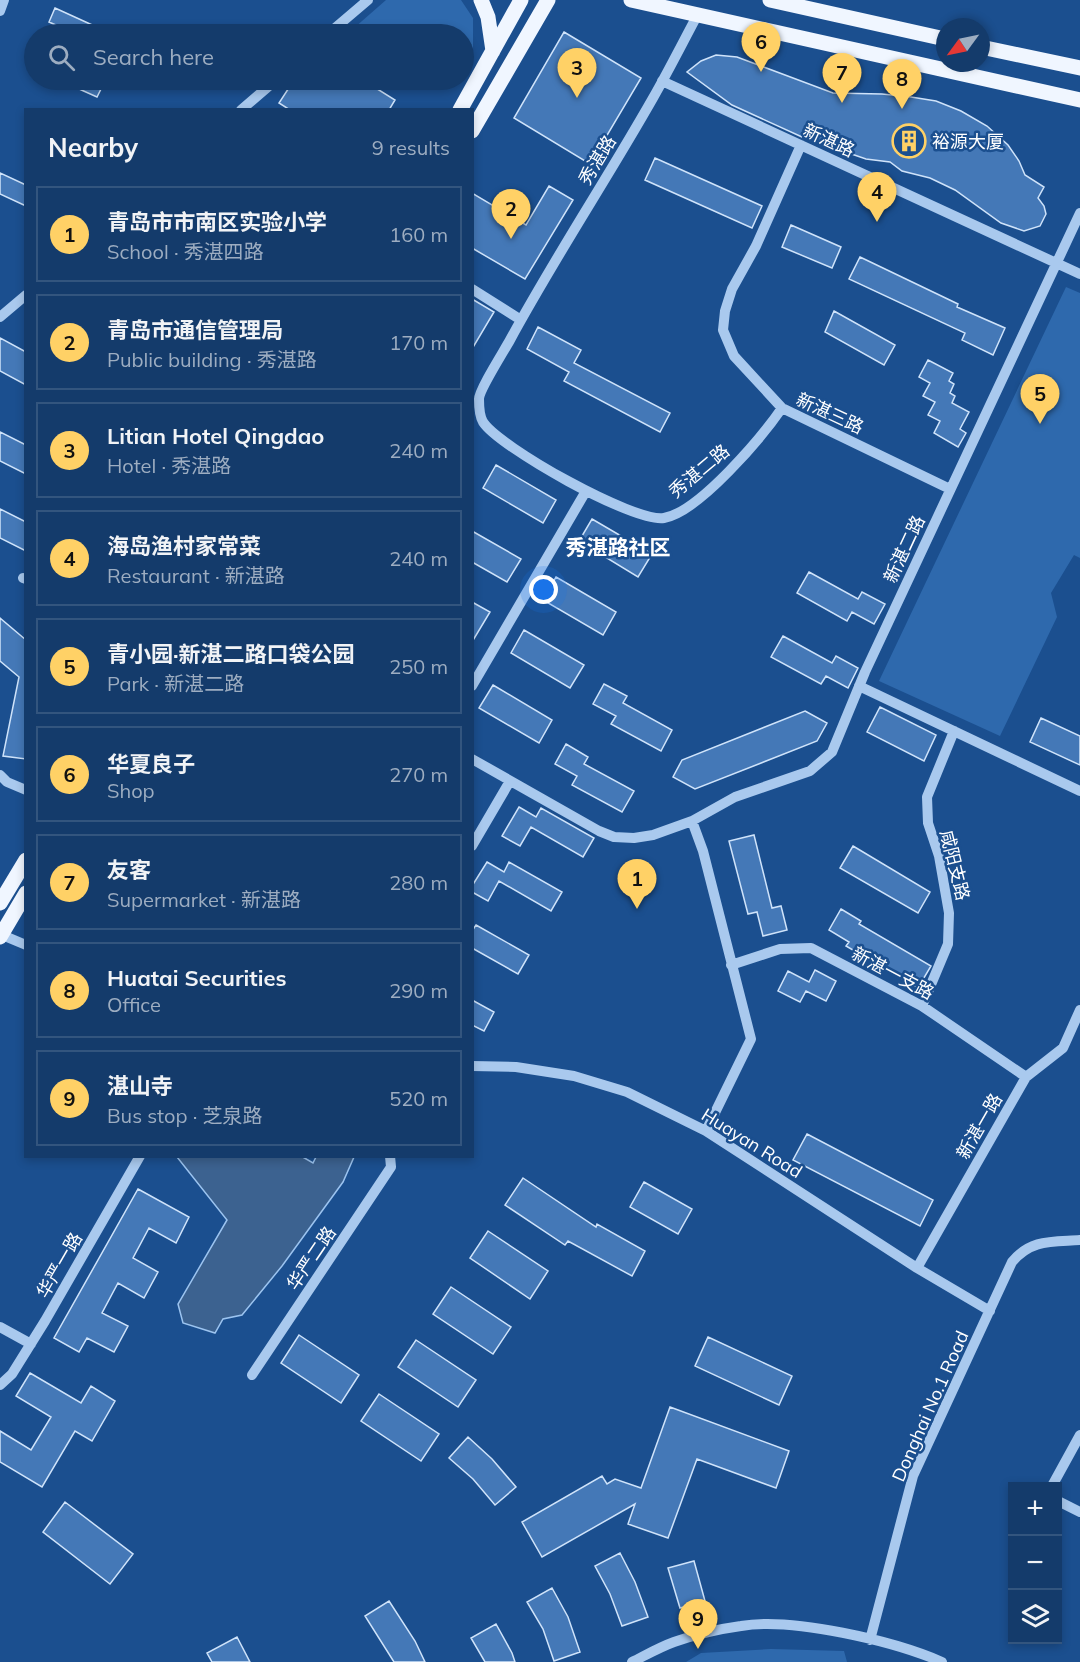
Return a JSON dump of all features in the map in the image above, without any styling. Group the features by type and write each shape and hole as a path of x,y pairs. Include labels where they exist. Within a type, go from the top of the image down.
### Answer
{"main road":[{"path":"481,0 488,17 493,51"},
{"path":"474,85 521,0"},
{"path":"474,128 548,0"},
{"path":"631,0 1080,100"},
{"path":"770,0 936,37"},
{"path":"990,48 1080,68"},
{"path":"461,108 471,90"},
{"path":"0,903 24,863"},
{"path":"0,935 24,896"}],"street":[{"path":"0,11 4,0"},
{"path":"340,24 368,0"},
{"name":"秀湛路","path":"586,491 502,441 482,420 479,397 521,320 662,81 698,14"},
{"name":"新湛路","path":"662,81 1080,274"},
{"path":"243,108 264,90"},
{"name":"新湛三路","path":"801,146 751,256 732,289 725,311 723,330 734,356 782,408 950,489"},
{"name":"新湛二路","path":"474,760 599,831 614,837 634,838 653,835 692,821 735,797 810,771 831,752 950,489 1080,213"},
{"path":"474,290 521,320"},
{"path":"0,317 24,297"},
{"name":"秀湛二路","path":"586,491 637,513 663,518 681,511 730,470 764,434 782,408"},
{"path":"474,683 586,491"},
{"path":"859,686 1080,791"},
{"name":"咸阳支路","path":"922,1006 948,944 949,923 939,856 928,823 927,797 954,731"},
{"path":"0,775 7,782 24,789"},
{"path":"474,843 510,781"},
{"path":"692,821 703,851 730,965 751,1039 706,1131"},
{"path":"474,822 483,827"},
{"path":"0,935 24,944"},
{"name":"新湛一支路","path":"730,965 780,949 811,948 922,1006 1026,1077"},
{"name":"新湛一路","path":"917,1268 1026,1077 1063,1048 1080,1010"},
{"name":"Huayan Road","path":"474,1066 516,1067 574,1076 627,1092 706,1131 917,1268 990,1311"},
{"name":"华严一路","path":"0,1385 12,1374 31,1344 139,1158"},
{"name":"华严二路","path":"252,1375 380,1185 391,1167 390,1158"},
{"name":"Donghai No.1 Road","path":"870,1640 913,1476 1012,1262 1020,1252 1041,1242 1080,1240"},
{"path":"0,1327 31,1344"},
{"path":"1054,1482 1080,1435"},
{"path":"1062,1504 1080,1512"},
{"path":"632,1662 673,1642 742,1625 799,1625 870,1640 926,1655 942,1662"}],"shaded area":[{"path":"386,0 461,0 473,18 473,24 359,24"},
{"path":"1066,287 1080,293 1080,558 1074,555 1051,593 1057,617 1000,736 879,681"},
{"path":"178,1158 304,1158 313,1163 316,1158 354,1158 343,1182 282,1266 242,1315 223,1319 215,1333 183,1323 178,1304 227,1220"},
{"path":"771,1649 844,1651 847,1662 686,1662 701,1653"}],"building":[{"path":"55,8 90,24 54,24 49,22"},
{"path":"564,32 641,78 590,164 514,118"},
{"name":"裕源大厦","path":"716,55 737,57 833,93 911,97 936,101 961,111 987,126 1008,145 1025,175 1044,187 1038,198 1046,214 1040,226 1024,231 1001,223 955,190 930,178 902,171 890,162 866,159 802,137 732,105 687,72 701,61"},
{"path":"81,90 100,90 97,97"},
{"path":"287,90 379,90 395,100 390,108 287,108 279,103"},
{"path":"655,158 762,206 752,228 645,180"},
{"path":"0,173 24,184 24,205 0,194"},
{"path":"549,186 573,200 525,279 474,249 474,194 526,225"},
{"path":"791,225 841,247 832,268 782,247"},
{"path":"860,257 958,304 957,307 1005,328 993,355 962,340 965,333 849,279"},
{"path":"474,300 494,312 474,346"},
{"path":"834,311 895,345 884,365 825,332"},
{"path":"538,327 581,350 574,363 670,413 660,432 564,381 569,372 527,349"},
{"path":"0,338 24,351 24,384 0,371"},
{"path":"928,360 953,373 949,381 954,384 950,393 955,396 952,403 969,412 960,429 966,433 958,447 934,433 940,421 928,415 935,402 923,396 930,383 919,377"},
{"path":"0,432 24,444 24,473 0,461"},
{"path":"496,465 556,500 543,523 483,488"},
{"path":"0,509 24,521 24,550 0,538"},
{"path":"592,519 652,554 638,577 579,541"},
{"path":"474,532 521,559 507,582 474,563"},
{"path":"809,572 858,599 862,592 885,604 874,624 852,612 847,621 797,593"},
{"path":"556,577 616,612 603,635 543,600"},
{"path":"474,603 490,612 474,639"},
{"path":"0,618 24,638 24,759 3,756 19,677 0,661"},
{"path":"524,630 584,665 570,688 511,653"},
{"path":"783,636 832,663 836,656 858,668 848,688 826,676 821,684 771,657"},
{"path":"604,684 627,696 623,703 672,730 661,751 611,724 616,716 593,704"},
{"path":"493,685 552,720 539,743 479,708"},
{"path":"880,707 936,735 924,761 867,732"},
{"path":"805,711 827,723 817,741 695,789 673,777 682,760"},
{"path":"1041,718 1080,736 1080,765 1030,742"},
{"path":"566,744 588,757 584,764 634,791 622,812 572,785 577,776 555,764"},
{"path":"519,807 536,817 541,808 594,838 583,857 531,827 520,846 502,836"},
{"path":"754,835 772,908 781,906 787,930 763,936 757,912 748,914 729,841"},
{"path":"853,846 930,892 918,913 840,868"},
{"path":"487,862 504,872 509,862 562,892 551,911 499,881 488,901 474,893 474,883"},
{"path":"841,909 861,921 859,924 931,966 918,988 846,946 849,942 829,930"},
{"path":"476,925 529,955 518,974 474,949"},
{"path":"815,970 836,981 826,1001 806,991 800,1002 778,991 788,971 809,982"},
{"path":"474,1001 494,1012 484,1031 474,1026"},
{"path":"807,1134 933,1200 920,1226 793,1160"},
{"path":"523,1178 596,1227 597,1224 645,1251 632,1276 568,1241 565,1245 505,1205"},
{"path":"644,1182 692,1209 678,1234 630,1207"},
{"path":"138,1189 189,1217 176,1243 149,1228 133,1258 158,1272 144,1298 118,1283 102,1313 128,1326 114,1352 87,1338 79,1352 54,1338"},
{"path":"488,1231 548,1271 530,1299 470,1258"},
{"path":"451,1287 511,1327 493,1354 433,1314"},
{"path":"299,1335 359,1375 341,1403 281,1363"},
{"path":"708,1337 792,1376 779,1405 695,1366"},
{"path":"416,1340 476,1380 458,1407 398,1367"},
{"path":"30,1373 81,1403 91,1386 115,1401 92,1441 75,1431 42,1487 0,1462 0,1431 31,1450 51,1417 16,1396"},
{"path":"379,1394 439,1434 421,1461 361,1421"},
{"path":"670,1407 789,1451 776,1488 697,1459 668,1538 628,1524 635,1504 542,1557 522,1522 602,1476 607,1484 615,1479 641,1488"},
{"path":"468,1437 492,1459 516,1487 495,1505 473,1479 449,1458"},
{"path":"65,1502 133,1554 110,1584 43,1532"},
{"path":"620,1553 635,1582 648,1617 622,1626 610,1594 595,1566"},
{"path":"694,1561 705,1601 680,1608 668,1568"},
{"path":"552,1588 568,1617 580,1652 554,1661 543,1629 527,1602"},
{"path":"389,1601 415,1641 425,1662 394,1662 365,1616"},
{"path":"496,1624 515,1662 485,1662 471,1638"},
{"path":"237,1637 250,1662 212,1662 207,1653"}],"place":[{"name":"华夏良子","path":"761,72"},
{"name":"Litian Hotel Qingdao","path":"577,98"},
{"name":"友客","path":"842,103"},
{"name":"Huatai Securities","path":"902,109"},
{"name":"裕源大厦","path":"909,141"},
{"name":"海岛渔村家常菜","path":"877,222"},
{"name":"青岛市通信管理局","path":"511,239"},
{"name":"青小园·新湛二路口袋公园","path":"1040,424"},
{"name":"青岛市市南区实验小学","path":"637,909"},
{"name":"湛山寺","path":"698,1649"}],"district":[{"name":"秀湛路社区","path":"618,547"}]}
